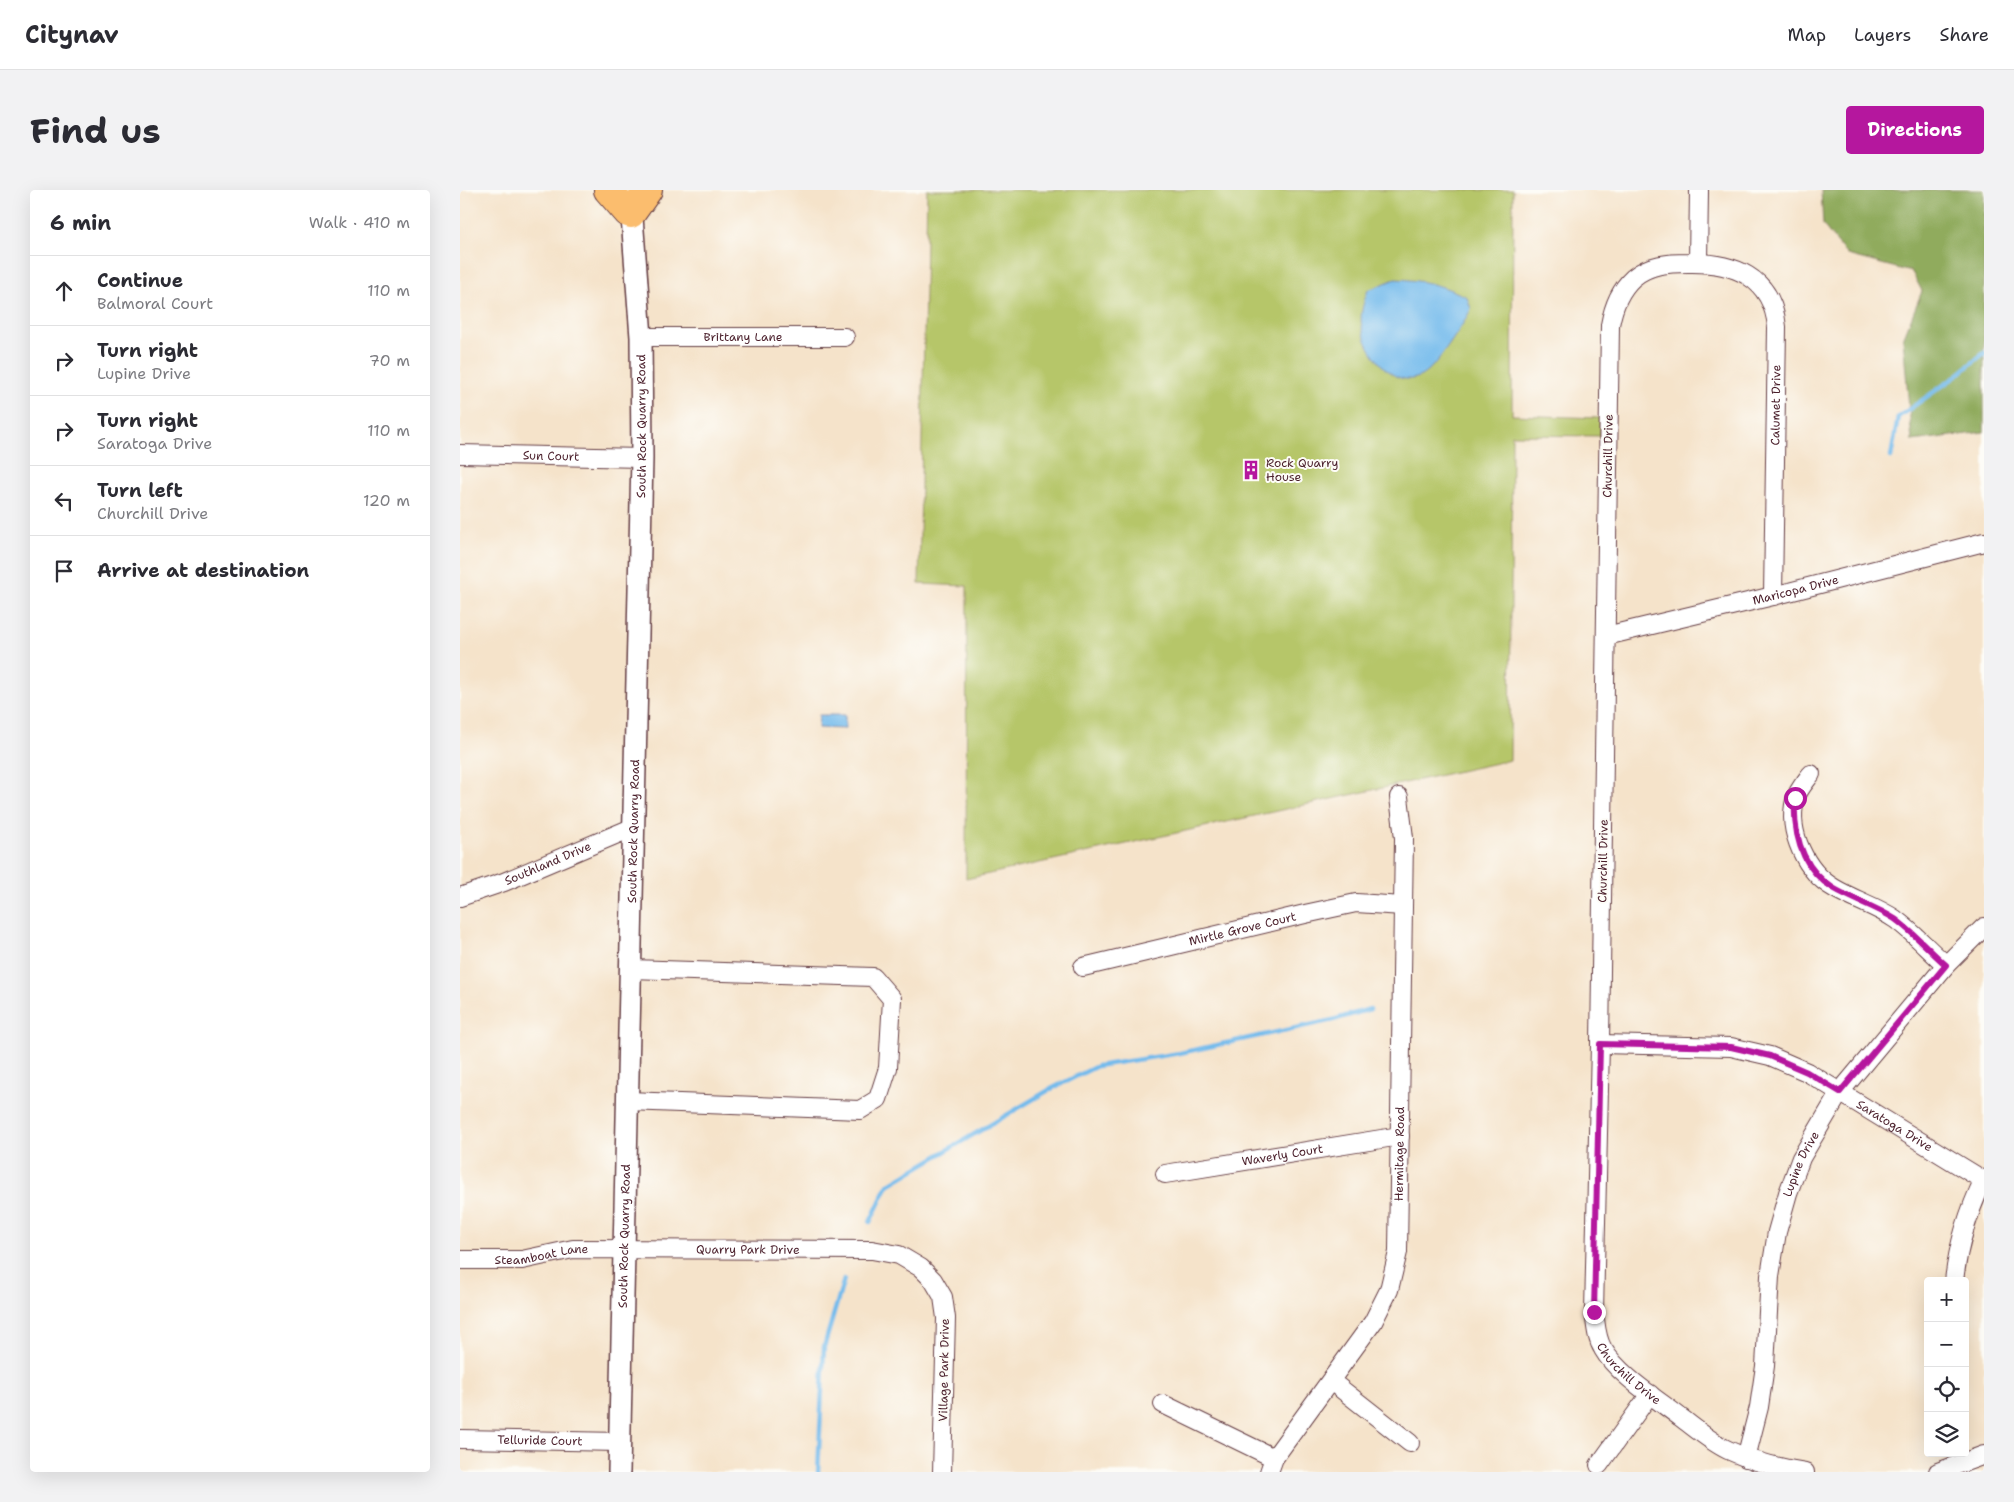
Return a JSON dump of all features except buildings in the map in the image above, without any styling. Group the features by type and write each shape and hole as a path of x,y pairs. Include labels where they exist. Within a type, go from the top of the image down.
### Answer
{"main road":[{"path":"608,190 628,213 628,202 648,190"}],"street":[{"path":"1698,263 1699,190"},
{"name":"South Rock Quarry Road","path":"619,1472 642,458 641,337 628,202"},
{"name":"Churchill Drive","path":"1698,263 1666,263 1648,268 1634,278 1621,293 1612,312 1610,325 1600,1044 1594,1312 1596,1330 1602,1348 1612,1363 1650,1394 1725,1449 1746,1458 1780,1468 1805,1472"},
{"name":"Calumet Drive","path":"1698,263 1722,264 1739,270 1752,278 1762,287 1776,318 1773,596"},
{"name":"Brittany Lane","path":"641,337 845,337"},
{"name":"Sun Court","path":"460,454 642,458"},
{"name":"Maricopa Drive","path":"1606,636 1984,542"},
{"path":"1811,774 1795,798 1794,816 1797,839 1804,859 1818,877 1834,889 1869,904 1896,920 1946,965"},
{"name":"Hermitage Road","path":"1272,1465 1373,1322 1389,1290 1398,1252 1404,906 1404,838 1399,797"},
{"name":"Southland Drive","path":"460,897 504,882 634,827"},
{"name":"Mirtle Grove Court","path":"1083,967 1356,903 1404,906"},
{"name":"Lupine Drive","path":"1746,1458 1760,1407 1770,1276 1788,1193 1801,1158 1840,1092 1946,965 1984,927"},
{"path":"628,1101 860,1110 878,1099 888,1068 892,999 873,977 631,969"},
{"name":"Saratoga Drive","path":"1600,1044 1731,1047 1770,1056 1807,1072 1984,1179"},
{"name":"Waverly Court","path":"1165,1174 1400,1136"},
{"path":"1954,1277 1956,1263 1966,1226 1984,1179"},
{"name":"Steamboat Lane","path":"460,1260 522,1260 573,1249 624,1250"},
{"name":"Quarry Park Drive","path":"624,1250 872,1250"},
{"name":"Village Park Drive","path":"872,1250 899,1255 921,1268 933,1280 942,1297 946,1318 942,1472"},
{"path":"1331,1381 1410,1443"},
{"path":"1599,1465 1650,1394"},
{"path":"1163,1404 1272,1465"},
{"name":"Telluride Court","path":"460,1439 620,1442"},
{"path":"1938,1472 1964,1458 1984,1455"}],"green space":[{"path":"927,190 1513,190 1512,415 1600,418 1600,436 1512,435 1510,760 966,879 967,586 919,584"},
{"path":"1821,190 1984,190 1984,432 1912,441 1903,339 1922,291 1912,272 1847,255 1823,225"}],"water":[{"path":"1395,279 1423,282 1449,289 1467,297 1471,309 1441,356 1421,376 1410,379 1400,378 1382,366 1364,336 1361,322 1362,308 1368,290"},
{"path":"819,715 845,715 845,729 818,728"}],"waterway":[{"path":"1891,457 1898,417 1955,377 1984,353"},
{"path":"870,1222 888,1185 1049,1090 1097,1066 1180,1053 1333,1020 1370,1009"},
{"path":"818,1472 824,1347 844,1279"}],"place":[{"name":"Rock Quarry House","path":"1251,470"}],"route":[{"path":"1594,1312 1600,1044 1731,1047 1770,1056 1807,1072 1840,1092 1946,965 1896,920 1869,904 1834,889 1818,877 1804,859 1797,839 1794,816 1795,798"}]}
